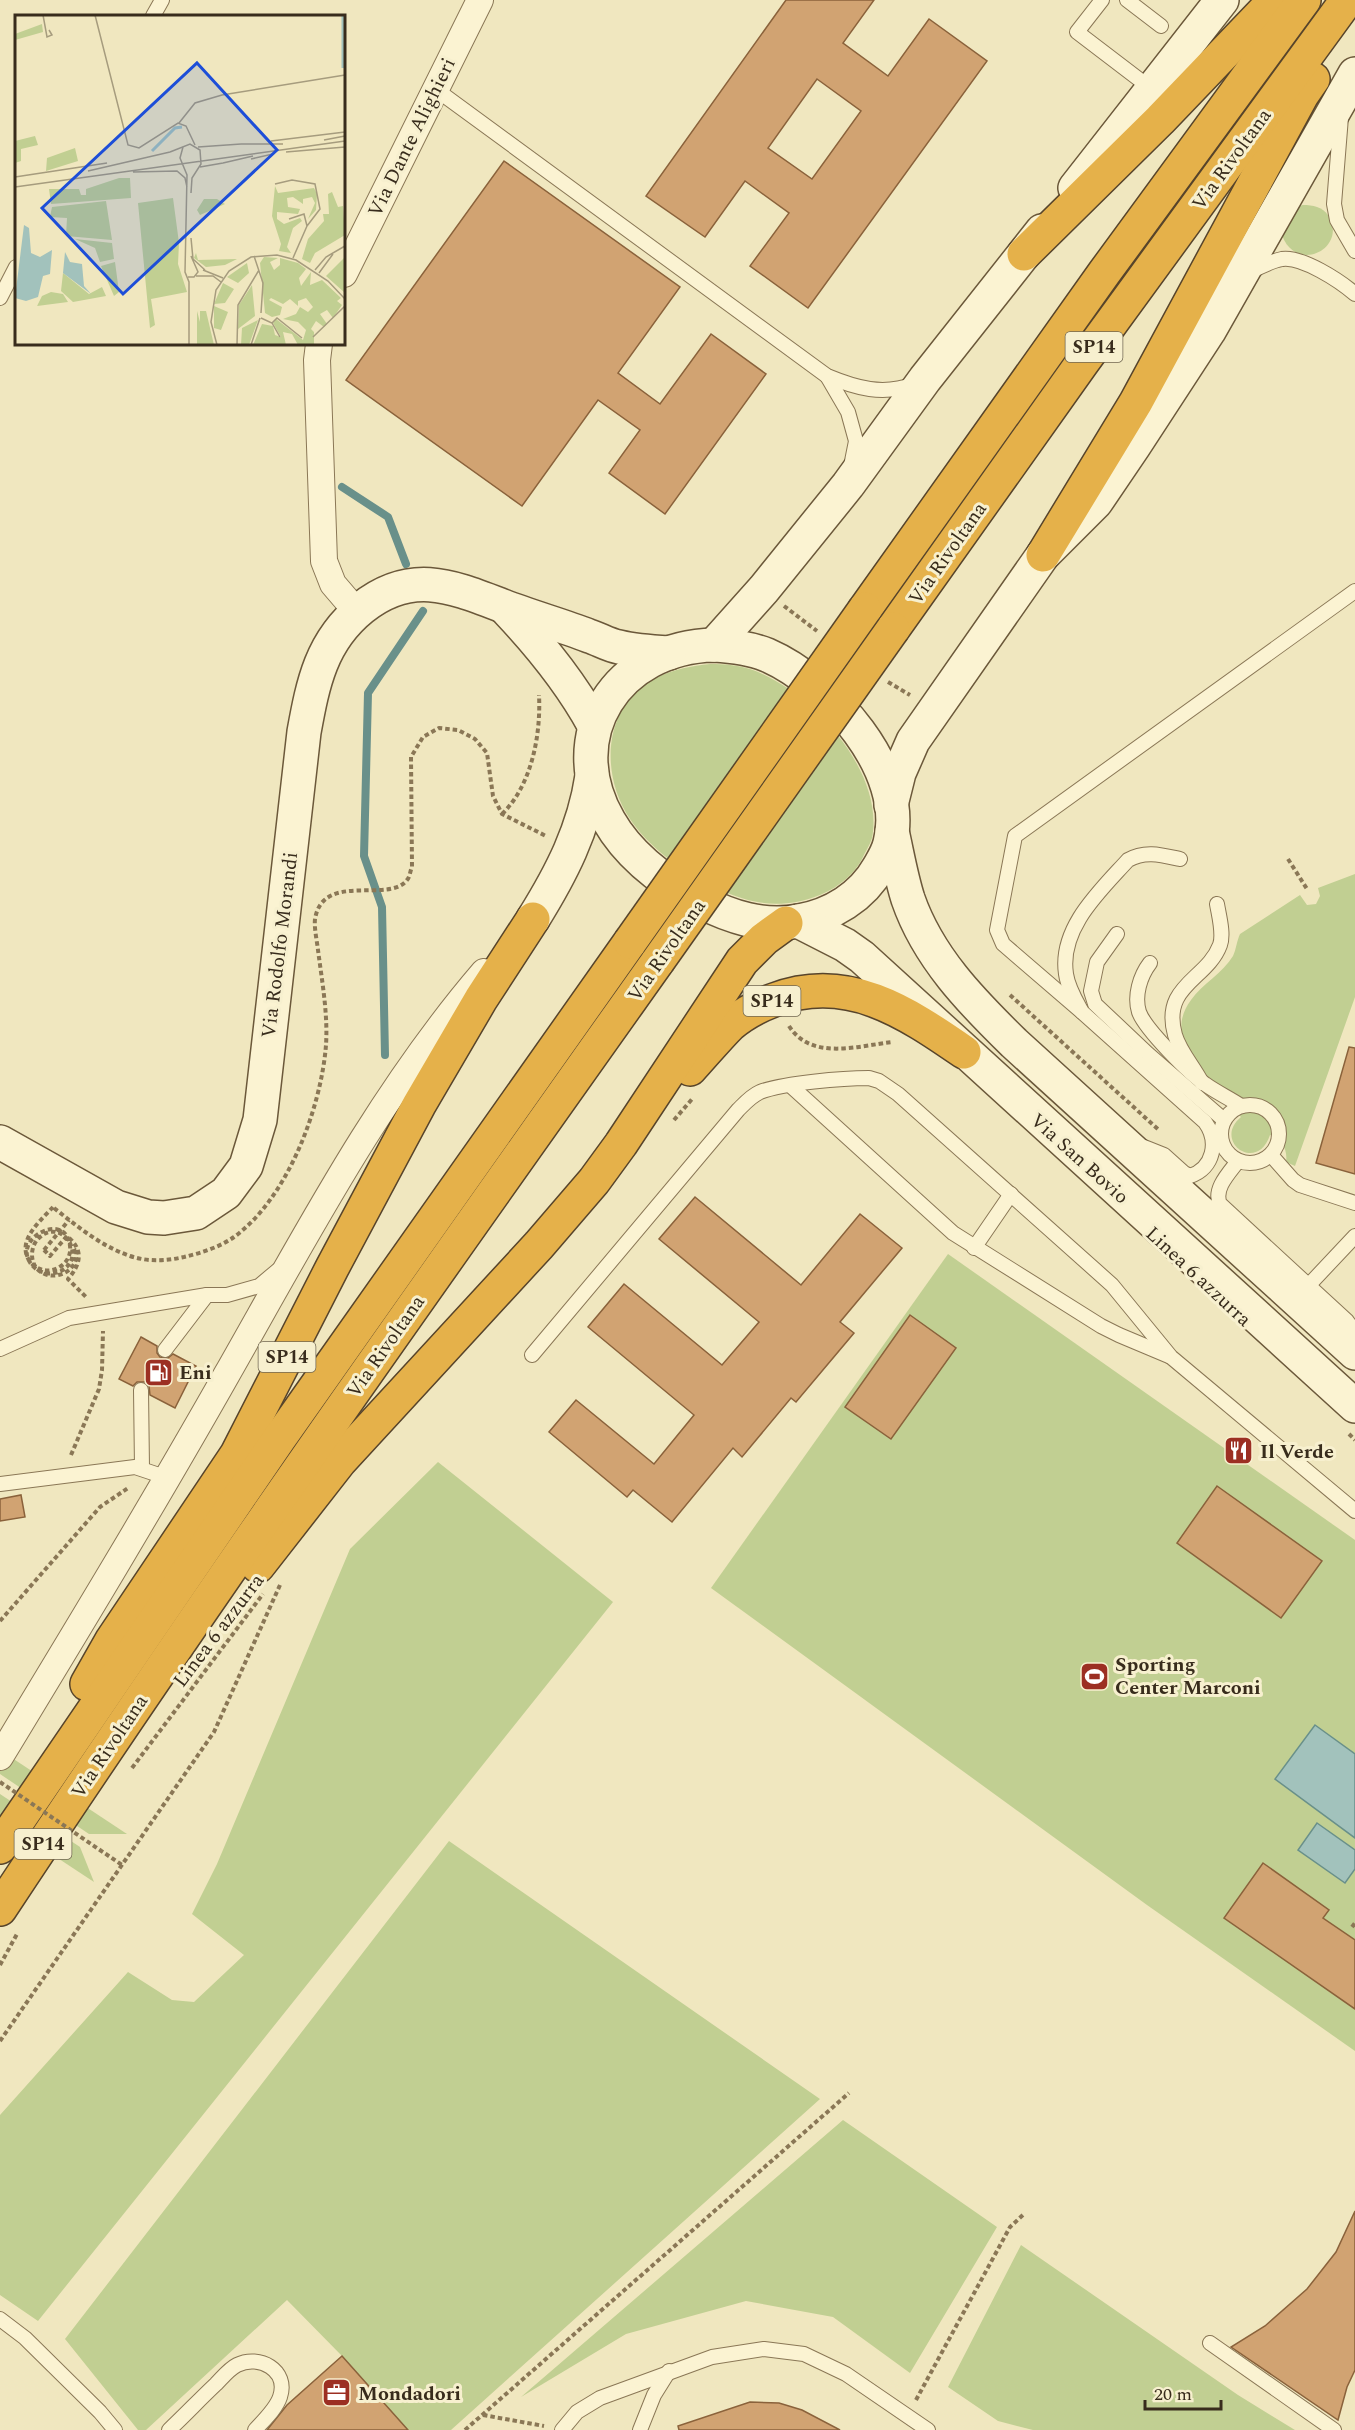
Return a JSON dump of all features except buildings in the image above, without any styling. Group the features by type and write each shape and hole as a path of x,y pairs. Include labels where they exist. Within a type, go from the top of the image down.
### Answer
{"highway":[{"path":"1024,254 1160,120 1275,0"},
{"name":"Via Rivoltana","path":"0,1847 279,1438 865,609 1091,292 1304,0"},
{"name":"Via Rivoltana","path":"11,1917 86,1779 304,1460 1082,363 1347,0"},
{"path":"1043,555 1136,402 1302,95 1355,21"},
{"name":"SP14","path":"37,1791 95,1670 112,1640 237,1454 419,1105 481,999 533,919"},
{"name":"SP14","path":"621,1144 742,961 764,939 792,922"},
{"name":"SP14","path":"621,1144 730,1025 754,1008 797,992 828,990 863,995 910,1018 964,1053"},
{"path":"86,1779 202,1644 278,1538 340,1461 539,1245 594,1181 621,1144"}],"main road":[{"path":"714,645 764,589 848,485 925,379 1222,0"},
{"path":"669,653 649,660 625,677 606,702 594,725 591,751 593,774 602,808 628,848 663,880 728,914 750,921 792,922 831,910 861,891 882,861 890,842 891,819 899,773 913,741 1043,555 1096,502 1209,331 1349,82"},
{"name":"Via Rodolfo Morandi","path":"0,1142 116,1207 148,1217 164,1218 196,1213 226,1193 246,1166 260,1120 304,732 313,684 326,651 346,623 374,598 409,584 441,585 591,636 612,646 669,653"},
{"name":"Via Rodolfo Morandi","path":"505,607 543,649 576,693 594,725"},
{"name":"Via San Bovio","path":"669,653 686,648 714,645 744,648 788,667 826,695 872,751 887,784 891,819 907,897 921,931 941,963 976,1005 1014,1044 1355,1353"},
{"path":"533,919 572,851 585,814 593,774"},
{"name":"Via San Bovio","path":"792,922 830,936 857,954 1351,1419"}],"street":[{"name":"Via Dante Alighieri","path":"345,272 434,88 480,0"},
{"path":"319,345 316,360 324,561 333,584 357,612"},
{"path":"0,1757 168,1478 295,1254 364,1139 405,1076 474,984 533,919"}],"lane":[{"path":"154,15 162,0"},
{"path":"1102,0 1077,33 1153,90"},
{"path":"1127,0 1161,26"},
{"path":"1349,82 1334,204 1337,220 1355,251"},
{"path":"434,88 827,376 856,388 899,389 925,379"},
{"path":"1234,284 1256,269 1283,258 1312,267 1345,285 1355,294"},
{"path":"0,298 15,269"},
{"path":"827,376 848,412 856,441 848,485"},
{"path":"1114,1134 1164,1155 1190,1176 1197,1173 1212,1157 1212,1135 1205,1122 1083,1012 1003,944 997,930 1015,836 1355,591"},
{"path":"1083,1012 1071,990 1066,974 1066,952 1074,927 1089,903 1128,860 1135,856 1153,853 1180,859"},
{"path":"1203,1083 1176,1037 1174,1010 1178,994 1216,954 1221,942 1217,904"},
{"path":"1117,934 1097,963 1090,991 1095,1004 1224,1120"},
{"path":"1150,963 1143,973 1138,993 1139,1012 1153,1033 1203,1083 1241,1106 1260,1106 1275,1118 1280,1137 1277,1146 1270,1155 1255,1163 1238,1161 1226,1150 1220,1136 1228,1114 1241,1106"},
{"path":"532,1355 745,1103 760,1092 791,1086 857,1078 879,1081 898,1094 1112,1285 1171,1357 1355,1511"},
{"path":"791,1086 942,1224 974,1248 1110,1331 1171,1357"},
{"path":"1270,1155 1300,1185 1355,1203"},
{"path":"1238,1161 1221,1186 1218,1198 1220,1204 1308,1286 1352,1322"},
{"path":"974,1248 1011,1194"},
{"path":"1308,1286 1355,1236"},
{"path":"0,1348 69,1318 226,1295 259,1286 295,1254"},
{"path":"165,1350 207,1296"},
{"path":"141,1390 142,1468"},
{"path":"0,1484 142,1468 168,1478"},
{"path":"0,2319 25,2338 100,2412 115,2430"},
{"path":"1210,2343 1334,2430"},
{"path":"562,2430 577,2412 600,2398 712,2357 764,2349 804,2354 846,2374 928,2430"},
{"path":"169,2430 234,2366 249,2360 263,2361 277,2373 282,2386 280,2397 274,2408 255,2430"},
{"path":"640,2430 654,2395 669,2371"}],"path":[{"path":"784,606 821,634"},
{"path":"882,678 915,698"},
{"path":"502,814 512,804 532,756 539,729 539,689"},
{"path":"63,1476 99,1389 103,1354 101,1312 68,1279 79,1262 79,1250 67,1236 50,1256 44,1250 69,1220 95,1240 132,1257 163,1261 201,1253 233,1238 260,1214 282,1180 306,1130 319,1087 326,1044 315,919 323,902 339,892 396,888 408,880 412,867 411,757 423,737 439,728 458,730 475,739 487,753 493,796 502,814 548,837"},
{"path":"1288,859 1307,889"},
{"path":"785,1020 799,1038 819,1048 899,1042"},
{"path":"53,1207 26,1242 29,1261 33,1265 38,1268 52,1270 59,1268 68,1259 70,1248 69,1241 66,1235 57,1230 43,1230 32,1238 29,1245 30,1260 32,1264 36,1268 41,1272 48,1274 62,1271 71,1262 73,1251 69,1238 61,1232 47,1233 40,1236 33,1248 32,1258 36,1267 39,1271 44,1274 51,1276 65,1274 74,1264 76,1250 79,1250"},
{"path":"1351,1419 1355,1440"},
{"path":"0,1621 100,1507 134,1484 121,1484"},
{"path":"0,2041 214,1732 282,1581"},
{"name":"Linea 6 azzurra","path":"129,1772 269,1586"},
{"path":"0,1782 122,1865"},
{"path":"80,1838 87,1828"},
{"path":"0,1965 11,1917"},
{"path":"465,2430 849,2093"},
{"path":"908,2416 1010,2227 1024,2214"},
{"path":"483,2415 562,2430"}],"green space":[{"path":"1303,205 1323,210 1333,227 1332,238 1326,246 1308,255 1298,253 1289,247 1282,235 1295,207"},
{"path":"710,664 750,669 773,679 796,694 838,736 855,760 867,786 873,812 872,838 857,868 843,882 825,893 796,902 772,904 760,903 727,893 663,855 637,829 620,801 611,761 612,740 617,721 626,704 640,689 658,677 683,668"},
{"path":"1355,874 1355,997 1295,1166 1286,1162 1283,1146 1278,1139 1270,1135 1264,1146 1256,1152 1247,1153 1234,1144 1231,1135 1233,1126 1241,1117 1205,1078 1186,1048 1182,1032 1183,1016 1196,994 1229,962 1240,934 1300,895 1307,905 1316,904 1320,896 1318,888"},
{"name":"Sporting Center Marconi","path":"948,1254 1355,1540 1355,2051 1147,1905 711,1588"},
{"path":"438,1462 613,1602 38,2321 0,2295 0,2115 128,1972 172,2000 194,2002 244,1955 192,1914 217,1864 350,1549"},
{"path":"0,1750 127,1834 89,1834 0,1774"},
{"path":"0,1794 80,1847 94,1882 0,1820"},
{"path":"449,1841 820,2099 451,2430 408,2430 342,2356 287,2300 146,2430 138,2430 65,2339"},
{"path":"843,2120 997,2227 910,2373 833,2317 746,2301 626,2334 521,2397"},
{"path":"1021,2245 1238,2395 1295,2430 1033,2430 998,2421 948,2387"}],"water":[{"path":"1315,1725 1355,1754 1355,1838 1275,1779"},
{"path":"1317,1823 1355,1850 1355,1869 1345,1883 1298,1850"}],"waterway":[{"path":"342,487 388,517 406,564"},
{"path":"385,1055 382,907 364,856 368,693 423,611"}],"place":[{"name":"Eni","path":"158,1372"},
{"name":"Il Verde","path":"1239,1451"},
{"name":"Sporting Center Marconi","path":"1094,1676"},
{"name":"Mondadori","path":"337,2393"}]}
